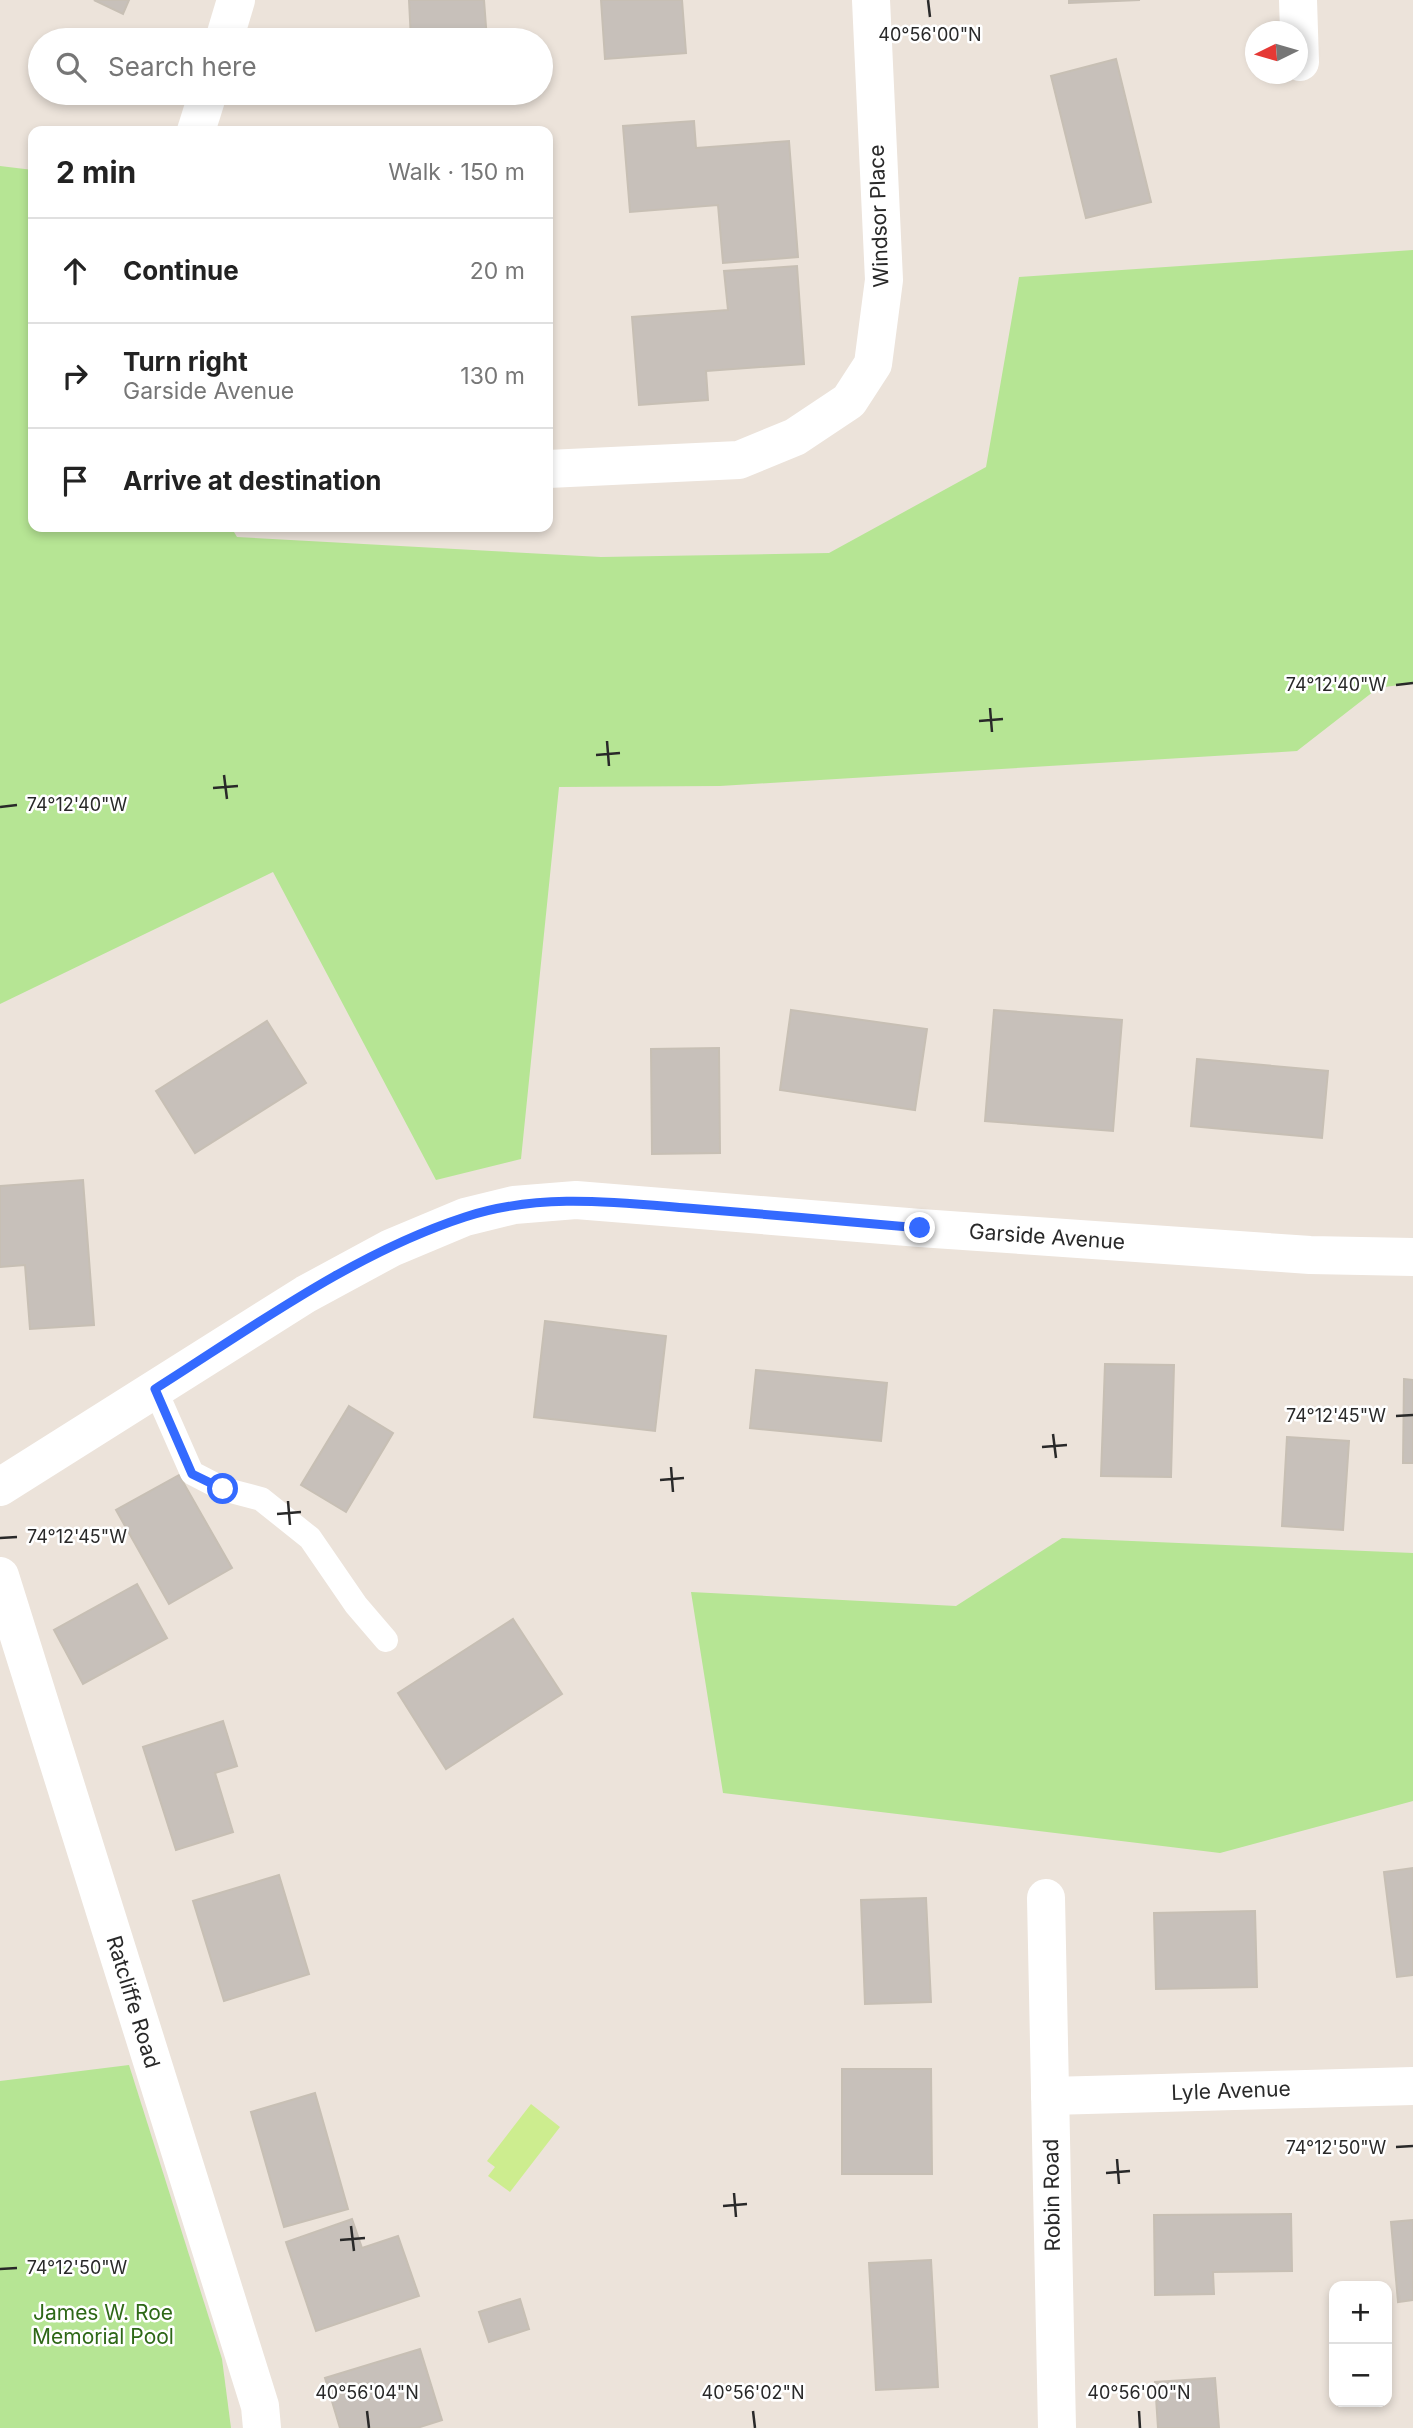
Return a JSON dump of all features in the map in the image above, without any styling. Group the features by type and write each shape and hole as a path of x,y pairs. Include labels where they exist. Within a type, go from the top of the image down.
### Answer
{"street":[{"path":"228,28 236,0"},
{"name":"Windsor Place","path":"553,469 739,460 795,437 849,401 873,364 884,280 871,0"},
{"path":"1298,0 1299,21"},
{"path":"198,126 204,105"},
{"name":"Garside Avenue","path":"0,1486 306,1294 391,1248 465,1217 514,1205 576,1200 948,1230 1310,1255 1413,1257"},
{"name":"Ratcliffe Road","path":"0,1576 260,2406 262,2428"},
{"name":"Robin Road","path":"1046,1898 1056,2428"},
{"name":"Lyle Avenue","path":"1050,2096 1413,2086"}],"lane":[{"path":"155,1389 192,1474 223,1489 261,1499 310,1538 356,1605 386,1640"}],"green space":[{"path":"0,166 28,169 28,532 234,532 237,537 601,557 829,553 986,467 1019,277 1413,250 1413,683 1378,688 1297,751 720,786 559,787 521,1159 436,1180 273,872 0,1004"},
{"path":"1062,1538 1413,1553 1413,1801 1220,1853 723,1793 691,1592 956,1606"},
{"name":"James W. Roe Memorial Pool","path":"129,2065 222,2359 231,2428 0,2428 0,2081"},
{"path":"531,2104 560,2127 510,2192 488,2176 495,2167 487,2161"}],"building":[{"path":"94,0 129,0 123,14"},
{"path":"409,0 484,0 486,28 410,28"},
{"path":"601,0 682,0 686,53 605,59"},
{"path":"1069,0 1140,0 1069,3"},
{"path":"1116,59 1151,202 1086,218 1051,76"},
{"path":"694,121 696,148 789,141 798,257 723,263 718,205 630,212 623,126"},
{"path":"797,266 804,364 706,371 708,400 639,405 632,317 728,310 724,271"},
{"path":"791,1010 927,1029 915,1110 780,1090"},
{"path":"994,1010 1122,1020 1113,1131 985,1121"},
{"path":"267,1021 306,1083 195,1153 156,1091"},
{"path":"719,1048 720,1153 652,1154 651,1049"},
{"path":"1197,1059 1328,1071 1322,1138 1191,1126"},
{"path":"83,1180 94,1325 30,1329 25,1265 0,1267 0,1186"},
{"path":"545,1321 666,1336 655,1431 534,1417"},
{"path":"1105,1364 1174,1365 1171,1477 1101,1476"},
{"path":"756,1370 887,1383 881,1441 750,1428"},
{"path":"1404,1379 1413,1380 1413,1463 1403,1463"},
{"path":"349,1406 393,1433 346,1512 301,1485"},
{"path":"1287,1437 1349,1441 1343,1530 1282,1526"},
{"path":"179,1475 232,1568 169,1604 116,1510"},
{"path":"137,1584 167,1638 83,1684 54,1630"},
{"path":"513,1619 562,1694 446,1769 398,1693"},
{"path":"223,1721 237,1766 215,1773 233,1832 176,1850 143,1747"},
{"path":"1413,1868 1413,1975 1397,1977 1384,1872"},
{"path":"279,1875 309,1974 224,2001 193,1901"},
{"path":"926,1898 931,2002 865,2004 861,1900"},
{"path":"1255,1911 1257,1987 1156,1989 1154,1913"},
{"path":"842,2069 931,2069 932,2174 842,2174"},
{"path":"315,2093 348,2209 284,2227 251,2112"},
{"path":"1291,2214 1292,2271 1213,2272 1214,2294 1155,2295 1154,2215"},
{"path":"352,2219 362,2248 398,2236 419,2296 316,2331 286,2242"},
{"path":"1413,2220 1413,2300 1398,2302 1391,2222"},
{"path":"931,2260 938,2387 876,2390 869,2263"},
{"path":"520,2299 529,2329 489,2342 479,2312"},
{"path":"420,2349 442,2420 417,2428 340,2428 325,2378"},
{"path":"1215,2378 1219,2428 1158,2428 1155,2382"}],"route":[{"path":"223,1489 192,1474 155,1389 306,1294 391,1248 465,1217 514,1205 576,1200 920,1228"}]}
